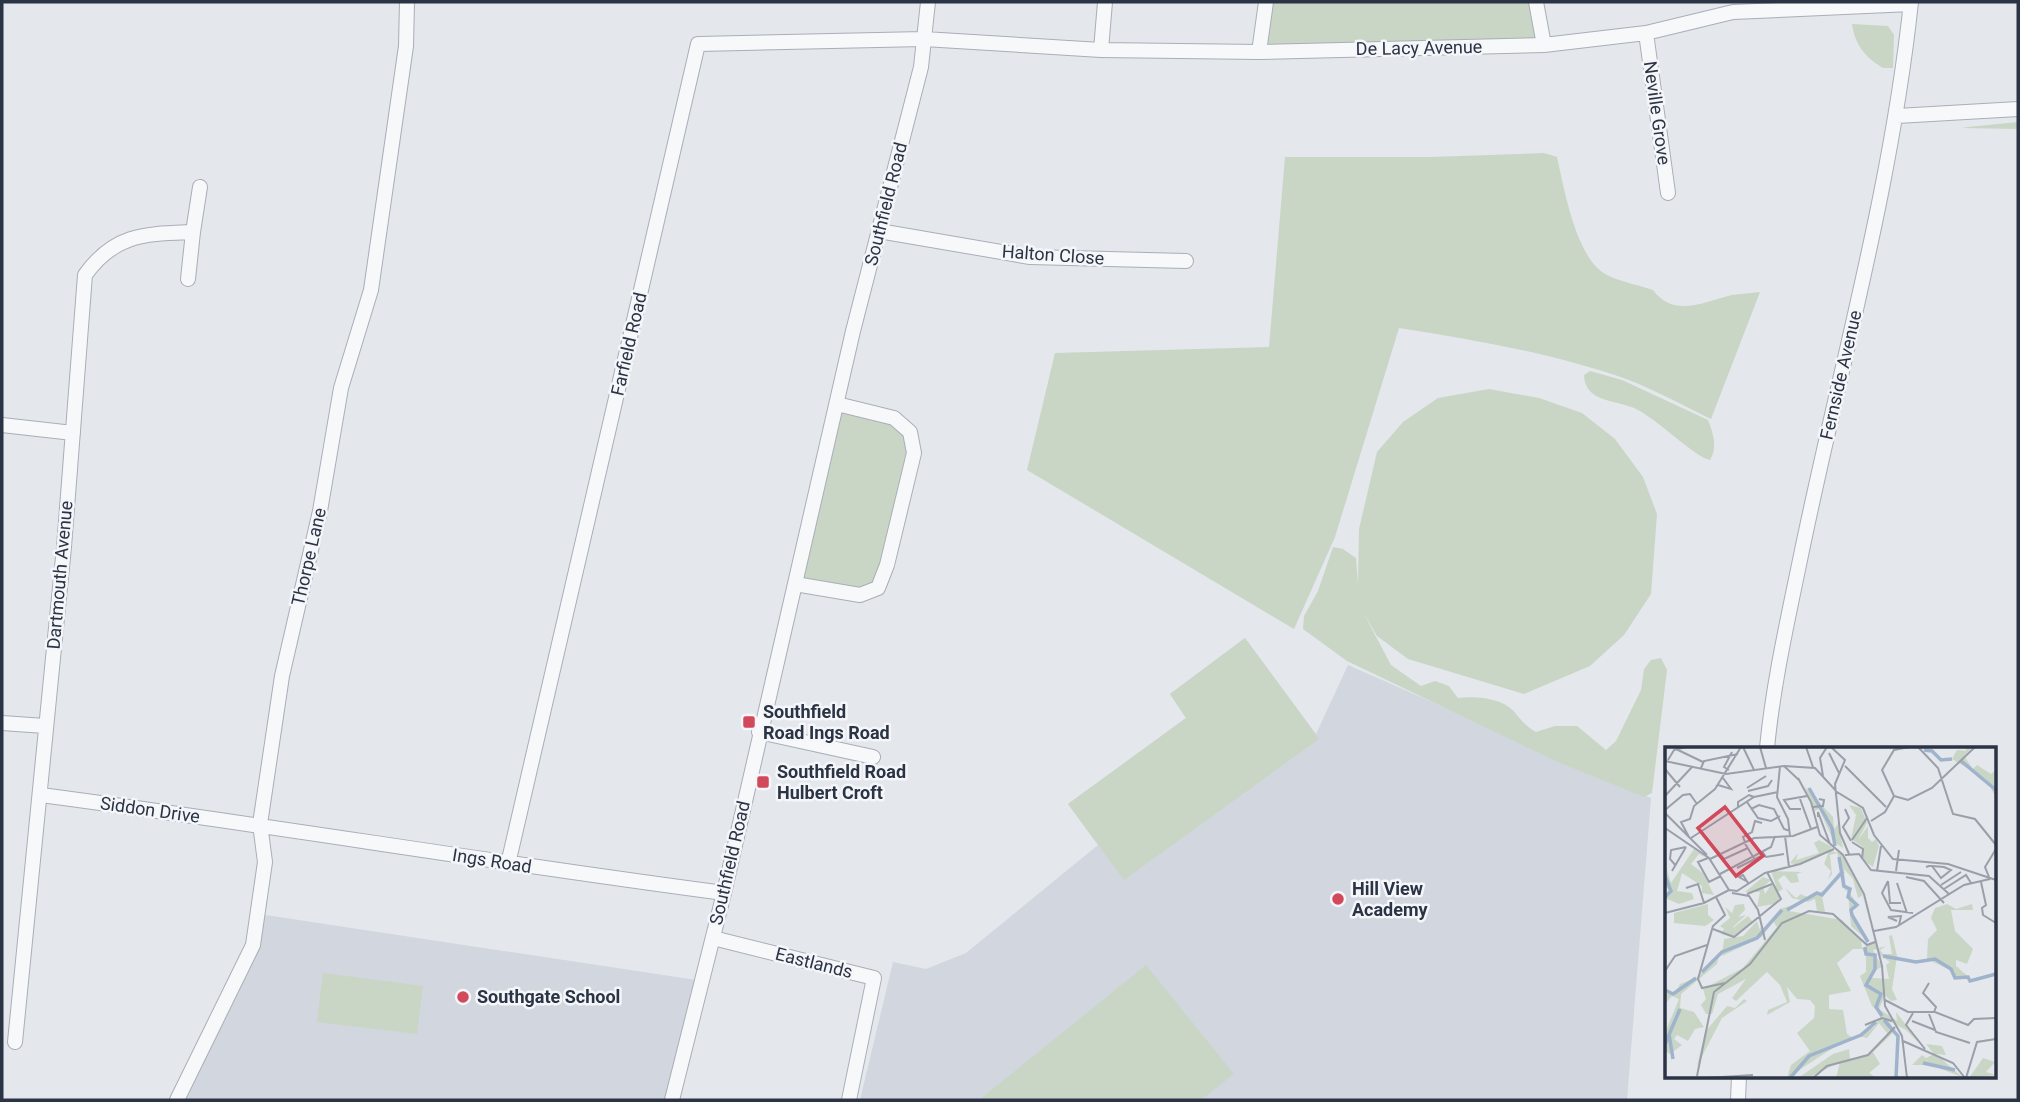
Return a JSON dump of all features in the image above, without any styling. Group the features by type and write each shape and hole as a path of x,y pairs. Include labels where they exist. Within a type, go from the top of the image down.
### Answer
{"street":[{"name":"Thorpe Lane","path":"177,1100 253,945 265,862 260,824 282,676 320,511 341,388 371,290 406,46 407,2"},
{"name":"Southfield Road","path":"671,1100 724,893 837,404 921,67 928,2"},
{"path":"1101,50 1105,2"},
{"path":"1259,52 1266,2"},
{"path":"1536,2 1544,45"},
{"name":"De Lacy Avenue","path":"924,39 1101,50 1259,52 1544,45 1646,33 1733,7 1911,3"},
{"name":"Fernside Avenue","path":"1767,747 1772,701 1810,509 1897,116 1911,3"},
{"name":"Neville Grove","path":"1646,33 1668,192"},
{"name":"Farfield Road","path":"508,864 698,44 924,39"},
{"path":"1897,116 2018,109"},
{"path":"188,279 200,187"},
{"name":"Halton Close","path":"879,231 1030,257 1186,261"},
{"name":"Dartmouth Avenue","path":"15,1042 41,795 85,275 97,258 128,239 193,232"},
{"path":"795,584 860,596 878,588 887,565 914,453 910,432 894,418 837,404"},
{"path":"2,425 73,433"},
{"path":"2,723 45,726"},
{"path":"760,732 873,757"},
{"name":"Siddon Drive","path":"41,795 260,824"},
{"name":"Ings Road","path":"260,824 508,864 724,893"},
{"name":"Eastlands","path":"713,938 874,978 849,1100"},
{"path":"1738,1100 1739,1078"}],"shaded area":[{"name":"Hill View Academy","path":"1245,638 1316,734 1348,665 1651,798 1627,1100 860,1100 893,962 926,969 966,953 1098,845 1068,804 1186,718 1170,694"},
{"name":"Southgate School","path":"252,913 703,981 672,1100 177,1100 253,945"}],"green space":[{"path":"1266,2 1536,2 1544,45 1259,52"},
{"path":"1852,24 1888,26 1894,35 1893,68 1883,68 1866,55 1858,44"},
{"path":"2018,122 2018,129 1962,128 1968,127"},
{"path":"1544,153 1557,157 1578,235 1593,263 1602,272 1653,290 1661,299 1680,306 1760,292 1711,419 1639,384 1601,371 1516,349 1399,328 1335,537 1294,629 1027,470 1055,353 1269,347 1285,157 1431,157"},
{"path":"1590,371 1622,380 1708,420 1714,445 1710,460 1638,410 1596,396 1586,384 1584,375"},
{"path":"1489,389 1539,398 1582,413 1615,439 1643,477 1657,514 1651,594 1624,635 1590,666 1524,694 1408,659 1377,636 1363,612 1391,665 1421,686 1435,681 1449,686 1458,698 1482,698 1505,704 1536,732 1555,726 1577,726 1606,750 1616,741 1641,690 1644,669 1651,660 1661,658 1667,670 1652,793 1644,797 1558,762 1347,661 1303,629 1304,616 1318,591 1333,547 1343,549 1356,558 1358,584 1359,529 1377,452 1403,422 1438,398"},
{"path":"840,400 894,418 914,453 878,588 860,595 795,584"},
{"path":"1245,638 1319,739 1124,880 1068,804 1186,718 1170,694"},
{"path":"1146,965 1234,1074 1201,1100 979,1100"},
{"path":"323,973 423,986 417,1034 317,1022"}],"place":[{"name":"Southfield Road Ings Road","path":"749,722"},
{"name":"Southfield Road Hulbert Croft","path":"763,782"},
{"name":"Hill View Academy","path":"1338,899"},
{"name":"Southgate School","path":"463,997"}]}
